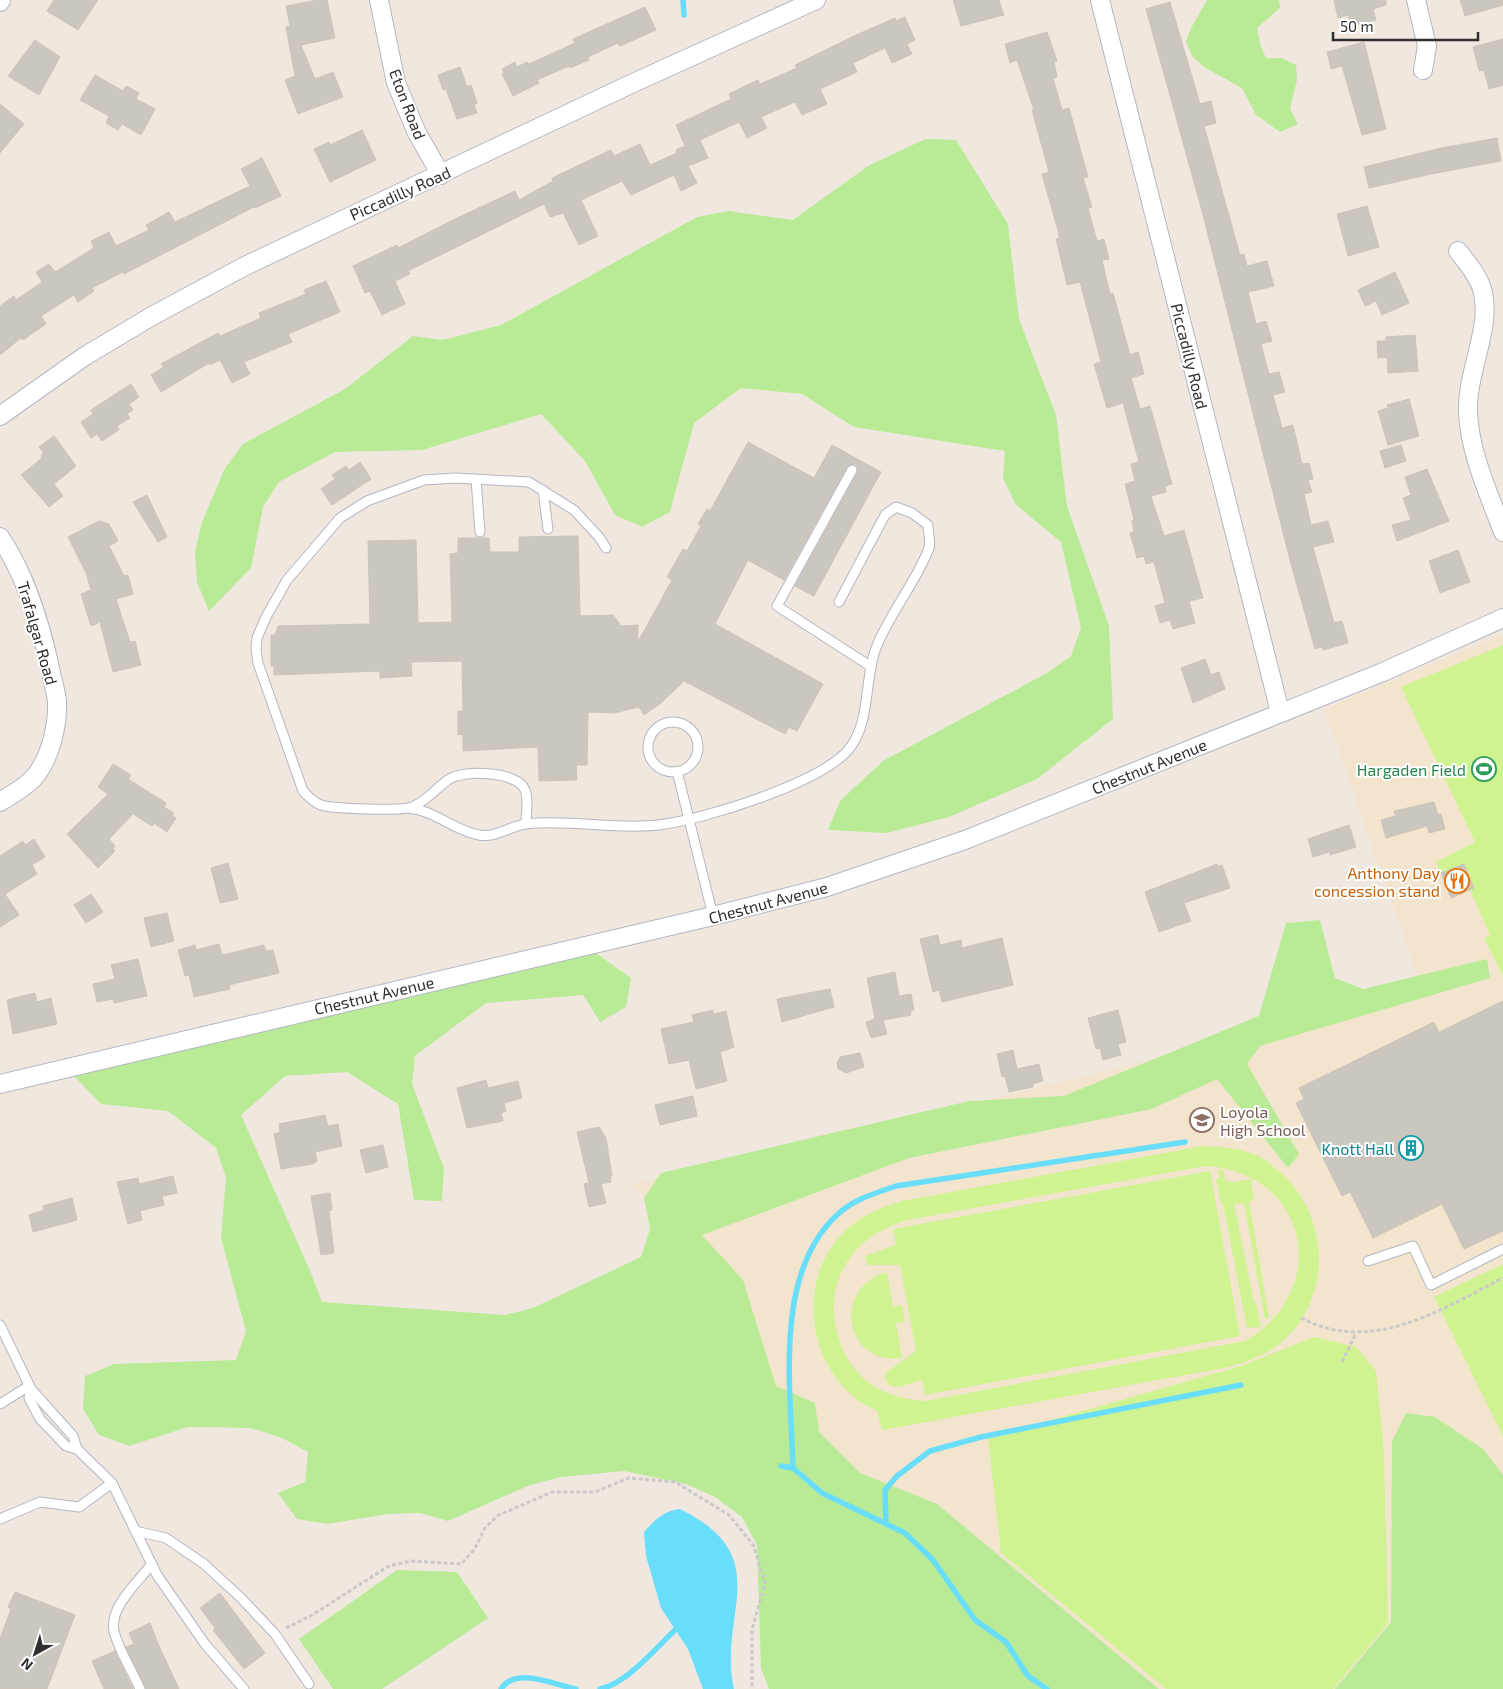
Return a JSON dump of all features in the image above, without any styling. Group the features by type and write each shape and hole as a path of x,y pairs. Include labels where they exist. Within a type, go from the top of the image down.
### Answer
{"street":[{"name":"Eton Road","path":"378,0 396,82 417,133 441,175"},
{"name":"Piccadilly Road","path":"0,416 85,356 152,316 349,215 441,175 630,84 816,0"},
{"name":"Piccadilly Road","path":"1100,0 1280,712"},
{"path":"1416,0 1427,46 1423,70"},
{"path":"1458,251 1474,273 1482,290 1481,342 1470,376 1467,396 1468,416 1476,460 1503,532"},
{"name":"Trafalgar Road","path":"0,537 14,558 30,598 45,648 57,702 55,726 49,750 38,773 23,788 0,802"},
{"name":"Chestnut Avenue","path":"0,1084 713,916 827,887 965,840 1383,672 1503,618"}],"lane":[{"path":"852,470 777,606 870,666"},
{"path":"606,548 599,537 579,515 529,482 476,479 424,480 366,501 340,518 287,580 266,616 256,638 258,663 303,791 312,800 336,808 409,808 438,816 480,835 496,835 526,824 658,826 711,814 764,796 821,771 837,760 849,748 862,722 870,666 877,646 930,546 928,525 912,513 896,507 885,516 839,602"},
{"path":"476,479 480,532"},
{"path":"543,490 548,529"},
{"path":"671,722 687,726 697,740 696,756 691,764 677,771 661,769 654,764 648,750 651,734 656,728 671,722"},
{"path":"677,771 713,916"},
{"path":"409,808 421,803 448,780 456,776 498,774 520,782 525,789 526,824"},
{"path":"1368,1262 1413,1246 1431,1285 1503,1248"},
{"path":"0,1324 30,1387 73,1436 77,1450"},
{"path":"0,1404 30,1387"},
{"path":"30,1387 29,1398 40,1419 66,1446 77,1450 112,1483 152,1564 205,1644 244,1689"},
{"path":"0,1519 40,1502 79,1506 112,1483"},
{"path":"135,1531 166,1538 204,1564 240,1597 275,1634 309,1684"},
{"path":"140,1689 114,1631 115,1617 119,1606 152,1564"}],"path":[{"path":"1301,1318 1315,1326 1340,1333 1356,1333 1403,1325 1430,1315 1503,1278"},
{"path":"1342,1362 1356,1333"},
{"path":"275,1634 312,1615 389,1566 411,1561 461,1564 474,1550 485,1528 497,1516 552,1492 595,1492 629,1478 675,1482 729,1515 754,1546 765,1583 752,1630 752,1689"}],"shaded area":[{"name":"Loyola High School","path":"1503,634 1503,1689 1032,1689 771,1471 727,1276 630,1185 1424,995 1324,709"}],"green space":[{"path":"1207,0 1279,0 1280,8 1257,28 1260,44 1266,58 1282,58 1296,65 1297,80 1290,109 1298,124 1280,132 1256,115 1242,88 1204,67 1192,56 1186,42 1191,28"},
{"path":"925,139 956,140 1008,224 1019,319 1056,415 1067,506 1109,626 1113,719 1037,779 949,817 887,833 828,830 840,801 883,761 1047,673 1071,656 1081,628 1061,542 1016,505 1003,478 1005,451 854,427 802,394 741,388 694,423 670,512 642,527 615,515 585,461 541,414 422,450 335,452 279,482 263,507 251,568 209,611 197,582 195,552 202,522 225,468 243,444 345,389 413,336 443,340 501,325 697,217 728,211 793,220 868,166"},
{"path":"1503,645 1503,976 1484,938 1490,935 1470,890 1451,898 1436,862 1475,842 1401,687"},
{"path":"1320,920 1335,978 1363,989 1487,959 1490,978 1260,1046 1247,1064 1299,1154 1288,1168 1217,1079 1152,1109 909,1158 702,1235 743,1280 776,1386 815,1403 819,1432 860,1473 937,1504 1159,1689 769,1689 761,1668 757,1545 742,1517 715,1497 686,1484 624,1471 561,1477 530,1485 448,1521 420,1513 388,1514 327,1524 297,1519 278,1493 305,1482 308,1452 282,1438 251,1428 188,1427 129,1446 99,1435 83,1409 85,1376 114,1364 236,1360 246,1331 221,1238 226,1177 216,1148 168,1111 101,1104 74,1076 593,951 631,978 626,1007 600,1022 583,995 486,1003 415,1056 412,1084 444,1168 442,1201 414,1200 398,1104 347,1072 285,1076 241,1115 322,1302 505,1315 533,1308 641,1257 650,1229 644,1198 661,1173 969,1101 1064,1096 1259,1016 1286,923"},
{"path":"1203,1146 1237,1149 1267,1161 1283,1175 1298,1193 1309,1213 1316,1234 1319,1257 1317,1279 1311,1301 1300,1321 1285,1339 1272,1350 1248,1361 1224,1368 882,1430 877,1411 854,1397 836,1378 823,1355 815,1329 813,1303 818,1277 828,1252 845,1231 872,1213 902,1201","holes":["1206,1166 1241,1173 1268,1189 1286,1211 1297,1237 1298,1265 1290,1293 1273,1319 1245,1341 926,1401 900,1397 877,1388 857,1372 843,1350 835,1321 834,1300 838,1281 846,1264 858,1248 873,1236 892,1226 913,1219"]},
{"path":"1223,1169 1225,1181 1230,1180 1230,1183 1251,1179 1254,1200 1249,1202 1269,1318 1265,1319 1244,1203 1234,1204 1254,1303 1256,1303 1261,1327 1247,1328 1223,1204 1221,1204 1216,1179 1220,1178 1218,1170"},
{"path":"1210,1171 1240,1336 925,1395 922,1380 899,1387 890,1386 885,1378 887,1372 916,1351 900,1265 867,1265 865,1256 896,1245 893,1229"},
{"path":"1503,1264 1503,1436 1434,1297"},
{"path":"887,1272 893,1307 902,1305 905,1322 896,1323 902,1358 882,1357 867,1350 857,1338 852,1324 852,1308 858,1293 869,1280"},
{"path":"1314,1337 1356,1347 1376,1371 1384,1453 1388,1623 1333,1689 1166,1689 1001,1553 988,1438 1241,1366"},
{"path":"1406,1413 1435,1417 1483,1449 1503,1475 1503,1689 1335,1689 1391,1622 1392,1441"},
{"path":"397,1570 457,1572 488,1618 382,1689 333,1689 299,1639"}],"water":[{"path":"680,1509 710,1527 727,1547 736,1568 737,1589 731,1662 734,1689 703,1689 688,1649 661,1608 646,1556 644,1532 664,1514"}],"building":[{"path":"54,0 98,0 78,30 47,11"},
{"path":"327,0 335,38 301,45 315,79 333,72 343,97 298,114 285,80 295,76 286,27 290,26 286,6"},
{"path":"953,0 999,0 1004,15 961,26"},
{"path":"1334,0 1386,0 1386,5 1373,9 1376,20 1351,26 1348,15 1338,18"},
{"path":"1460,0 1503,0 1503,5 1465,16"},
{"path":"1170,2 1200,104 1211,101 1216,123 1204,126 1240,255 1244,254 1247,266 1267,261 1274,286 1248,292 1256,324 1266,321 1272,341 1261,344 1269,374 1279,372 1285,392 1273,395 1282,428 1293,425 1302,464 1309,463 1313,479 1308,480 1312,492 1304,494 1311,525 1328,521 1334,542 1313,547 1334,623 1342,621 1348,643 1323,650 1322,647 1315,649 1291,564 1202,211 1146,9"},
{"path":"645,7 656,30 620,46 618,43 588,57 589,60 570,68 569,66 537,80 539,83 513,96 502,74 504,73 502,69 515,62 517,67 527,62 529,64 575,43 573,39"},
{"path":"905,17 915,40 907,44 912,54 892,63 885,48 853,63 857,72 820,89 827,104 802,115 795,102 761,117 767,128 747,138 739,122 700,140 708,158 688,166 697,183 681,191 674,175 631,195 622,181 581,200 598,236 579,245 563,213 550,217 544,204 408,271 410,274 395,281 405,304 382,315 370,291 365,293 353,266 397,245 398,248 515,191 519,200 553,181 552,178 611,150 614,156 640,144 650,165 677,153 676,150 685,146 676,125 731,99 729,94 741,88 758,80 760,84 797,68 795,65 854,36 895,18 896,21"},
{"path":"1047,32 1057,61 1054,61 1057,77 1053,78 1062,110 1069,108 1088,177 1083,178 1092,207 1088,208 1097,241 1104,239 1109,259 1102,260 1110,294 1113,293 1130,355 1138,352 1144,374 1131,378 1140,409 1150,406 1172,484 1165,486 1166,492 1151,496 1164,536 1184,530 1203,598 1189,601 1195,623 1173,629 1170,620 1160,623 1155,606 1165,603 1154,562 1146,564 1144,556 1137,558 1130,533 1134,532 1132,521 1134,520 1125,484 1135,481 1131,464 1139,462 1123,403 1107,408 1094,364 1101,362 1080,282 1067,285 1056,239 1059,239 1059,234 1042,174 1049,172 1032,110 1034,110 1017,60 1010,63 1005,44"},
{"path":"1503,39 1503,85 1489,89 1484,70 1479,71 1473,47"},
{"path":"35,40 60,57 39,95 8,76"},
{"path":"1364,42 1386,129 1362,135 1342,66 1331,69 1327,52"},
{"path":"460,67 467,87 471,85 477,103 474,105 477,113 457,119 446,89 443,90 438,75"},
{"path":"95,75 123,91 126,86 139,93 136,99 155,109 141,135 122,124 118,130 106,123 109,116 80,100"},
{"path":"0,104 24,124 0,153"},
{"path":"362,130 376,160 330,182 314,149 329,142 330,145"},
{"path":"1497,138 1501,161 1369,188 1364,167 1441,148"},
{"path":"262,158 281,196 254,207 124,274 123,272 92,288 94,291 78,302 74,295 41,316 46,324 23,340 21,338 0,355 0,306 14,296 16,300 42,282 36,272 49,264 55,272 94,248 91,241 109,232 116,246 149,230 146,225 169,212 175,222 250,186 241,169"},
{"path":"1367,206 1379,247 1348,256 1337,214"},
{"path":"1395,272 1409,303 1382,315 1376,301 1365,306 1358,290"},
{"path":"326,281 340,312 288,334 292,342 244,362 250,374 232,383 220,360 210,365 209,363 161,392 151,375 164,367 161,364 218,333 220,336 261,318 259,313 306,294 304,290"},
{"path":"1415,335 1418,371 1388,373 1387,357 1378,358 1377,341 1386,341 1386,337"},
{"path":"131,384 139,397 129,404 133,410 127,414 130,418 117,426 119,430 102,441 97,434 91,438 81,422 93,414 91,410"},
{"path":"1409,399 1419,436 1388,445 1378,411 1388,408 1387,405"},
{"path":"54,436 76,466 54,484 63,496 49,507 21,475 42,458 41,455 44,453 39,447"},
{"path":"748,442 814,478 832,445 881,472 814,596 795,586 857,473 858,467 855,464 847,467 784,580 748,560 715,624 823,684 797,731 789,727 785,734 684,681 661,703 644,715 639,707 614,713 588,712 587,765 576,765 577,780 539,781 538,747 463,751 463,734 458,735 458,711 463,711 462,661 411,662 412,676 380,678 380,671 274,675 274,666 271,666 271,635 275,635 278,626 370,624 368,541 416,540 418,623 452,622 450,554 458,553 458,538 489,538 490,552 519,552 519,537 578,536 580,616 613,615 621,626 638,625 638,642 672,580 667,577 683,549 687,551 701,526 698,524 707,509 710,511"},
{"path":"1401,445 1406,461 1385,468 1380,451"},
{"path":"360,462 371,479 332,505 321,489 335,479 332,475 346,466 349,470"},
{"path":"1427,469 1449,521 1397,541 1392,525 1411,520 1403,498 1411,495 1405,477"},
{"path":"147,495 167,537 158,542 133,502"},
{"path":"99,521 109,524 118,541 109,546 124,576 128,575 133,594 116,599 130,642 135,641 141,665 113,672 100,622 91,626 81,594 91,590 86,573 68,537"},
{"path":"1458,550 1470,582 1440,593 1429,561"},
{"path":"1205,659 1211,675 1219,672 1225,689 1193,703 1181,668"},
{"path":"113,764 131,775 128,779 166,803 164,807 174,813 172,816 176,818 167,832 154,823 152,826 133,814 109,839 115,846 113,849 115,851 98,868 67,834 108,794 98,787"},
{"path":"1434,802 1438,815 1441,814 1445,829 1429,833 1427,826 1386,838 1381,820 1396,816 1394,811"},
{"path":"1349,825 1356,847 1330,855 1330,852 1313,857 1308,839"},
{"path":"34,839 45,857 32,865 37,874 5,894 19,915 0,927 0,856 23,841 25,845"},
{"path":"228,863 238,899 220,903 211,868"},
{"path":"1217,864 1218,867 1222,865 1230,888 1184,903 1191,921 1159,932 1145,892"},
{"name":"Anthony Day concession stand","path":"1464,864 1474,888 1451,898 1441,873"},
{"path":"91,894 103,912 86,923 74,905"},
{"path":"167,913 174,941 151,947 144,918"},
{"path":"938,935 940,945 961,940 962,948 1002,938 1013,985 942,1002 939,990 933,992 920,939"},
{"path":"219,944 222,955 264,945 266,951 273,950 279,973 229,985 230,989 194,997 189,975 185,976 178,950 195,945 196,950"},
{"path":"138,959 147,996 114,1003 113,999 97,1002 93,984 115,979 111,965"},
{"path":"895,972 899,996 911,994 914,1010 910,1011 911,1015 883,1020 887,1034 871,1038 866,1022 875,1019 867,978"},
{"path":"830,989 834,1007 782,1022 777,999"},
{"path":"35,993 37,1002 51,998 57,1024 13,1034 7,1000"},
{"name":"Knott Hall","path":"1503,1001 1503,1231 1464,1249 1442,1204 1373,1238 1350,1192 1342,1196 1296,1103 1304,1099 1299,1088 1434,1022 1439,1032"},
{"path":"713,1010 713,1014 726,1011 734,1047 720,1052 727,1081 696,1089 689,1060 669,1064 661,1029 694,1022 692,1015"},
{"path":"1118,1010 1126,1042 1118,1044 1121,1055 1103,1060 1100,1048 1096,1049 1088,1018"},
{"path":"1013,1050 1017,1069 1039,1064 1043,1081 1033,1084 1033,1087 1009,1092 1005,1076 1002,1077 997,1054"},
{"path":"860,1053 864,1067 846,1073 838,1069 837,1063 840,1057"},
{"path":"486,1080 488,1088 518,1081 522,1098 504,1103 506,1111 501,1113 503,1121 467,1128 457,1088"},
{"path":"693,1096 697,1116 660,1125 655,1105"},
{"path":"325,1115 328,1126 338,1124 342,1146 315,1152 317,1161 313,1164 281,1169 274,1134 280,1132 279,1124"},
{"path":"599,1127 606,1138 612,1176 610,1176 611,1182 601,1184 606,1203 589,1207 584,1184 589,1183 577,1132"},
{"path":"383,1145 388,1167 366,1173 360,1150"},
{"path":"173,1176 177,1193 162,1196 164,1205 140,1211 142,1220 128,1224 117,1182 138,1178 139,1184"},
{"path":"330,1193 332,1210 329,1211 334,1253 321,1255 311,1196"},
{"path":"72,1198 77,1220 33,1232 29,1215 44,1210 43,1206"},
{"path":"15,1592 75,1615 47,1689 0,1689 0,1639 11,1609 8,1607"},
{"path":"220,1593 265,1653 244,1669 213,1630 215,1628 200,1608"},
{"path":"150,1623 179,1689 146,1689 126,1647 134,1644 129,1633"},
{"path":"115,1651 133,1689 104,1689 92,1661"}],"waterway":[{"path":"683,0 684,15"},
{"path":"793,1468 789,1368 790,1333 795,1299 803,1267 817,1239 844,1209 866,1197 896,1186 1185,1142"},
{"path":"886,1524 885,1490 897,1476 930,1451 981,1437 1241,1385"},
{"path":"781,1466 793,1468 822,1493 905,1533 933,1560 975,1620 1006,1642 1028,1676 1047,1689"},
{"path":"600,1689 610,1686 630,1673 675,1630"},
{"path":"501,1689 508,1682 526,1678 547,1681 576,1689"}],"place":[{"name":"Hargaden Field","path":"1484,769"},
{"name":"Anthony Day concession stand","path":"1457,881"},
{"name":"Loyola High School","path":"1202,1120"},
{"name":"Knott Hall","path":"1411,1148"}]}
